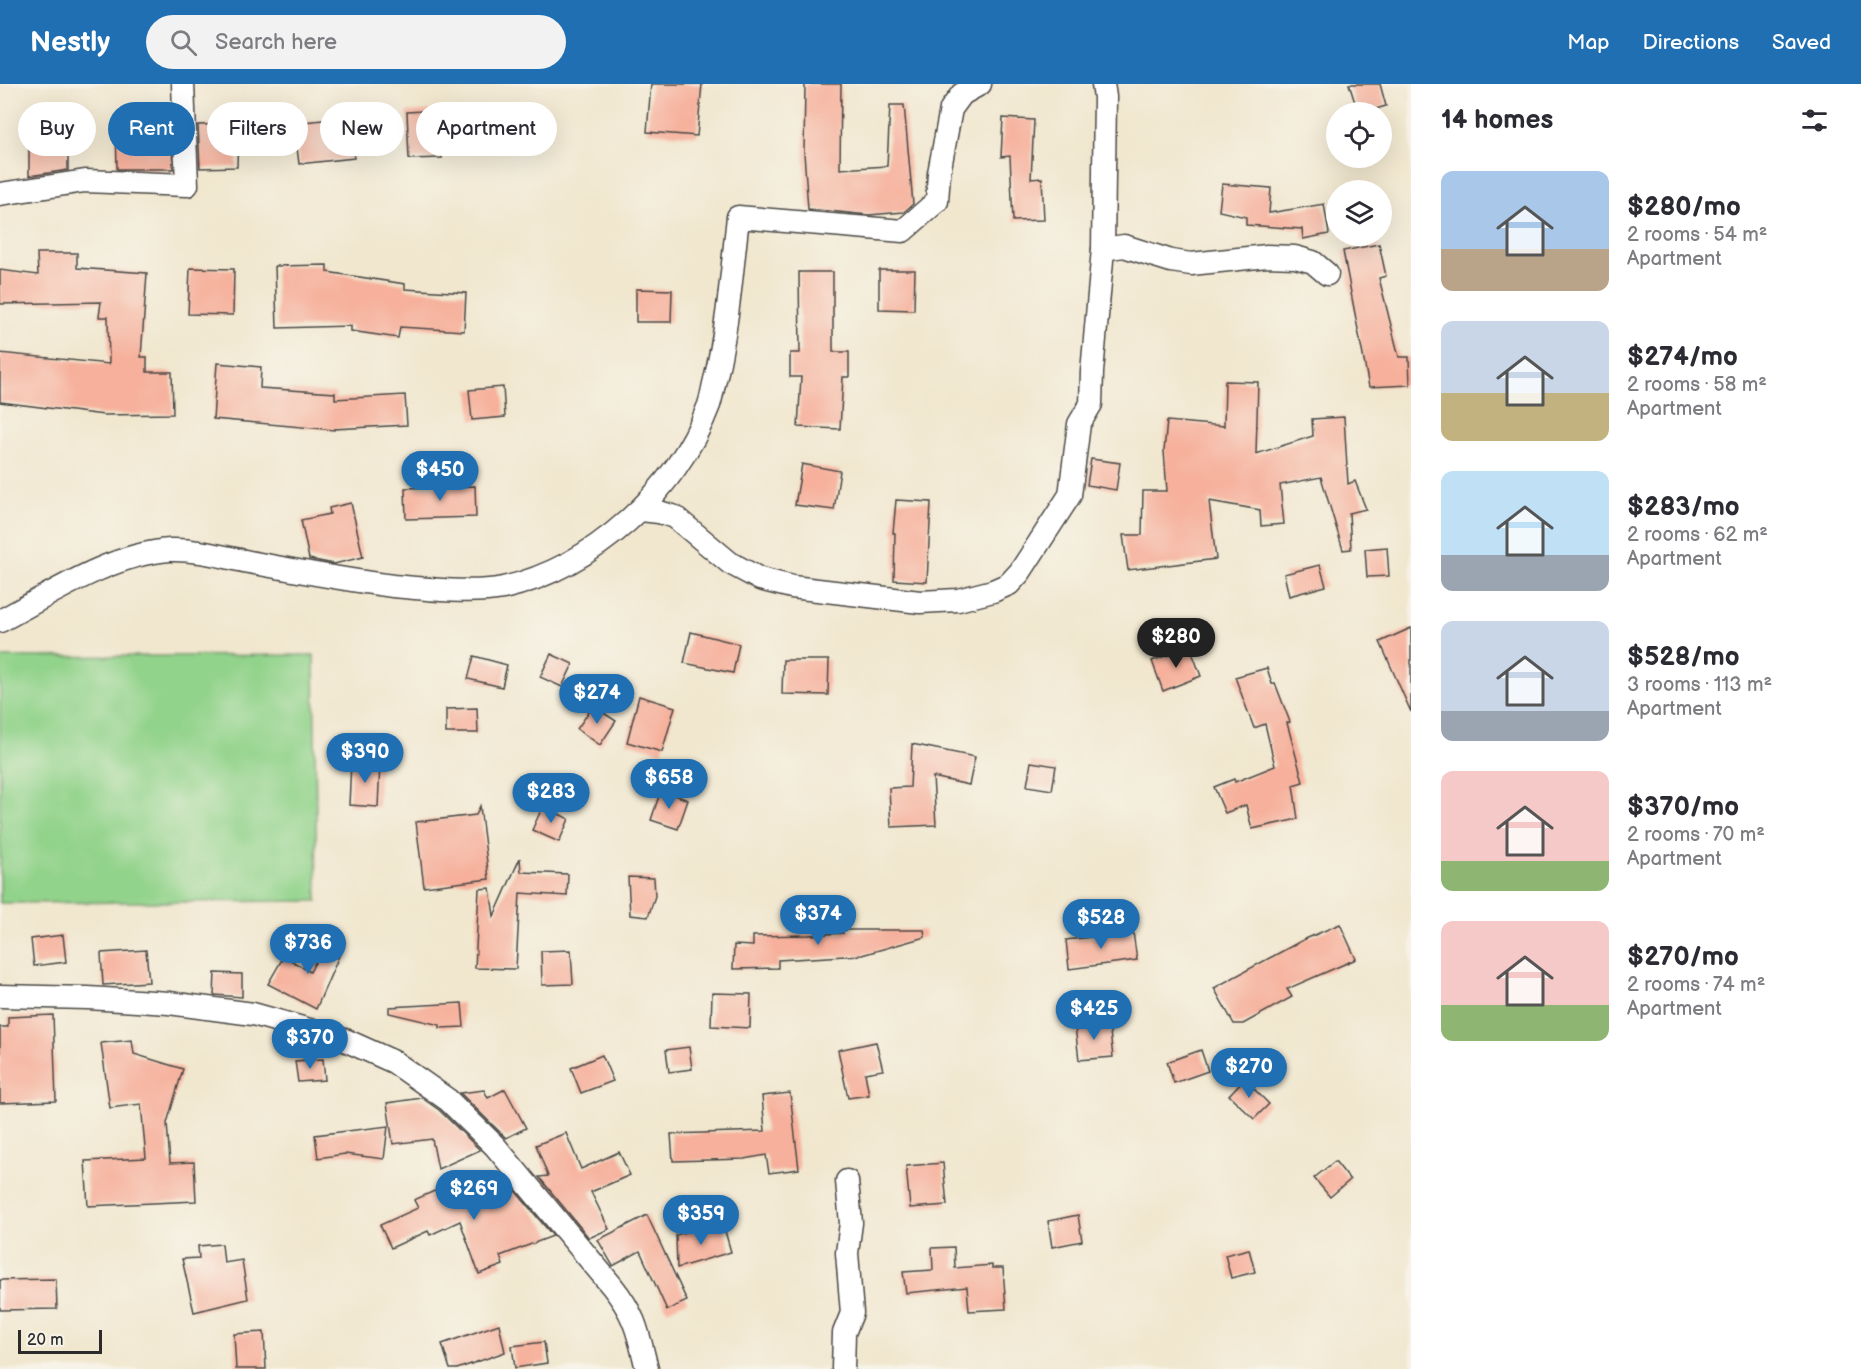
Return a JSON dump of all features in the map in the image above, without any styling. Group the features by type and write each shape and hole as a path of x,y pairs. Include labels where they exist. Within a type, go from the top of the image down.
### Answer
{"street":[{"path":"0,194 85,181 187,185 183,84"},
{"path":"0,621 119,561 143,554 171,550 197,552 319,575 394,586 476,591 502,588 565,565 642,510 687,453 709,404 723,347 738,218 903,231 937,201 939,172 951,109 962,94 980,84"},
{"path":"642,510 675,517 730,563 760,579 792,587 920,602 958,600 993,591 1009,584 1020,572 1071,495 1079,424 1091,404 1103,249 1105,98 1103,84"},
{"path":"1103,249 1124,246 1171,261 1191,264 1268,256 1295,257 1313,262 1327,273"},
{"path":"0,996 169,1003 253,1014 345,1040 394,1062 448,1100 495,1146 627,1304 638,1329 647,1369"},
{"path":"843,1369 843,1333 852,1313 847,1253 851,1223 848,1181"}],"green space":[{"path":"314,655 317,901 0,903 0,657"}],"building":[{"path":"651,84 702,84 697,136 647,132"},
{"path":"805,84 841,84 840,169 887,166 890,105 904,105 913,204 904,212 869,215 808,209 804,153"},
{"path":"1349,84 1380,84 1385,102 1355,102"},
{"path":"416,111 416,156 442,156 442,158 409,159 407,112"},
{"path":"1003,118 1034,120 1031,179 1042,178 1044,220 1013,221 1010,156 1001,157"},
{"path":"320,120 320,156 354,156 354,158 299,164 298,156 308,156 308,122"},
{"path":"198,125 207,125 207,156 237,156 237,167 200,168"},
{"path":"29,156 68,156 68,170 29,176"},
{"path":"117,156 172,156 173,169 117,169"},
{"path":"1222,184 1271,188 1269,213 1324,204 1326,235 1303,239 1302,229 1246,225 1246,217 1219,211"},
{"path":"1379,246 1386,276 1379,278 1399,357 1409,357 1410,385 1369,387 1343,251"},
{"path":"37,253 77,253 77,268 147,273 141,357 147,357 147,372 172,372 173,414 104,415 0,402 0,353 109,364 108,317 99,317 101,302 0,304 0,270 38,275"},
{"path":"327,265 327,272 405,284 405,289 466,293 464,331 400,327 398,338 351,331 351,326 277,328 275,266"},
{"path":"190,268 234,269 233,315 188,314"},
{"path":"879,270 915,270 914,310 879,309"},
{"path":"799,272 833,272 833,352 849,352 849,377 843,377 840,429 798,427 801,377 790,377 790,353 800,353"},
{"path":"636,289 672,290 671,322 636,322"},
{"path":"217,363 261,367 260,388 335,393 335,399 405,395 407,425 334,430 213,419"},
{"path":"1225,381 1258,382 1256,454 1313,436 1312,419 1344,417 1348,484 1355,481 1366,509 1349,513 1351,549 1343,550 1321,477 1280,485 1284,524 1261,526 1260,510 1209,501 1216,559 1128,570 1123,535 1142,535 1143,491 1167,491 1164,451 1167,421 1224,426"},
{"path":"503,387 505,417 472,420 469,390"},
{"path":"1091,459 1120,463 1116,490 1087,485"},
{"path":"802,464 840,471 834,510 795,505"},
{"path":"475,486 476,517 406,519 405,488"},
{"path":"896,500 931,502 927,582 894,580 895,533 893,533"},
{"path":"351,503 363,557 334,564 309,559 301,520 330,514 329,508"},
{"path":"1387,547 1389,576 1367,577 1365,549"},
{"path":"1320,565 1326,586 1289,596 1284,574"},
{"path":"1411,628 1411,712 1380,642"},
{"path":"691,632 739,644 733,673 684,663"},
{"path":"1190,647 1201,676 1163,691 1152,661"},
{"path":"551,654 573,664 562,687 540,677"},
{"path":"474,656 507,665 502,687 468,679"},
{"path":"783,660 829,660 828,695 782,694"},
{"path":"1267,668 1290,722 1287,723 1303,782 1293,785 1298,819 1252,829 1246,805 1225,813 1214,787 1234,779 1235,782 1275,766 1265,724 1254,728 1235,677"},
{"path":"639,696 675,707 662,752 627,742"},
{"path":"593,706 616,721 600,745 577,729"},
{"path":"477,708 478,733 446,733 446,709"},
{"path":"912,744 975,757 969,785 933,777 936,825 891,827 889,788 910,787"},
{"path":"351,762 380,763 378,807 349,805"},
{"path":"1031,762 1056,766 1052,790 1027,786"},
{"path":"661,790 688,800 678,829 651,820"},
{"path":"480,806 489,879 424,887 416,822 476,815"},
{"path":"543,806 569,819 559,842 532,830"},
{"path":"520,858 521,872 568,874 567,896 520,893 516,969 475,968 479,889 490,888 494,916"},
{"path":"628,877 654,878 655,896 648,917 630,915"},
{"path":"1340,924 1356,959 1287,989 1292,997 1243,1024 1234,1024 1214,988 1303,940"},
{"path":"842,930 924,930 925,937 862,955 778,960 778,968 733,969 734,945 753,946 753,936 843,933"},
{"path":"1133,932 1137,960 1069,969 1066,940"},
{"path":"330,934 345,942 316,1009 268,984 284,956 310,972"},
{"path":"63,935 66,962 34,966 31,939"},
{"path":"146,950 149,982 103,985 101,953"},
{"path":"571,950 573,984 542,985 541,951"},
{"path":"215,973 242,974 242,997 214,995"},
{"path":"712,993 751,994 750,1028 711,1026"},
{"path":"462,1003 464,1027 440,1028 440,1025 389,1013 389,1007"},
{"path":"53,1015 56,1101 0,1103 0,1027 8,1027 8,1017"},
{"path":"1109,1023 1113,1057 1079,1060 1075,1026"},
{"path":"132,1040 134,1054 183,1069 167,1123 170,1163 194,1162 196,1201 88,1206 85,1161 146,1158 141,1104 110,1108 101,1043"},
{"path":"876,1042 883,1070 865,1073 869,1095 848,1098 838,1050"},
{"path":"689,1047 692,1069 669,1072 666,1050"},
{"path":"1201,1050 1208,1071 1174,1083 1167,1062"},
{"path":"602,1055 613,1081 581,1093 571,1068"},
{"path":"323,1059 325,1080 298,1082 295,1061"},
{"path":"1244,1079 1269,1104 1254,1119 1229,1095"},
{"path":"505,1089 526,1128 506,1138 460,1093 484,1090 488,1098"},
{"path":"790,1093 799,1169 769,1173 766,1155 744,1159 673,1161 671,1134 765,1131 762,1096"},
{"path":"422,1098 439,1110 480,1150 438,1169 432,1139 393,1144 387,1103"},
{"path":"388,1126 384,1159 345,1154 318,1158 315,1135"},
{"path":"566,1133 581,1169 619,1152 630,1175 591,1192 609,1229 589,1238 539,1177 548,1176 536,1145"},
{"path":"1335,1161 1350,1180 1330,1197 1314,1178"},
{"path":"943,1163 947,1205 910,1208 906,1166"},
{"path":"507,1181 553,1236 500,1256 503,1265 479,1274 460,1221 430,1235 428,1231 391,1248 380,1225 418,1208 414,1200 439,1189"},
{"path":"647,1215 687,1301 667,1310 640,1251 613,1266 598,1240"},
{"path":"1078,1215 1082,1241 1052,1247 1048,1221"},
{"path":"723,1224 731,1252 677,1268 676,1235 697,1229 699,1236"},
{"path":"222,1244 224,1263 242,1260 248,1299 194,1312 182,1259 199,1258 198,1246"},
{"path":"954,1247 955,1268 992,1265 992,1268 1003,1268 1006,1309 969,1311 967,1287 906,1293 903,1272 933,1270 932,1248"},
{"path":"1249,1249 1255,1272 1231,1278 1225,1255"},
{"path":"56,1279 57,1309 0,1310 0,1280"},
{"path":"499,1324 505,1352 457,1369 450,1369 442,1344"},
{"path":"264,1332 266,1369 236,1369 234,1334"},
{"path":"544,1342 547,1363 515,1368 512,1346"}]}
